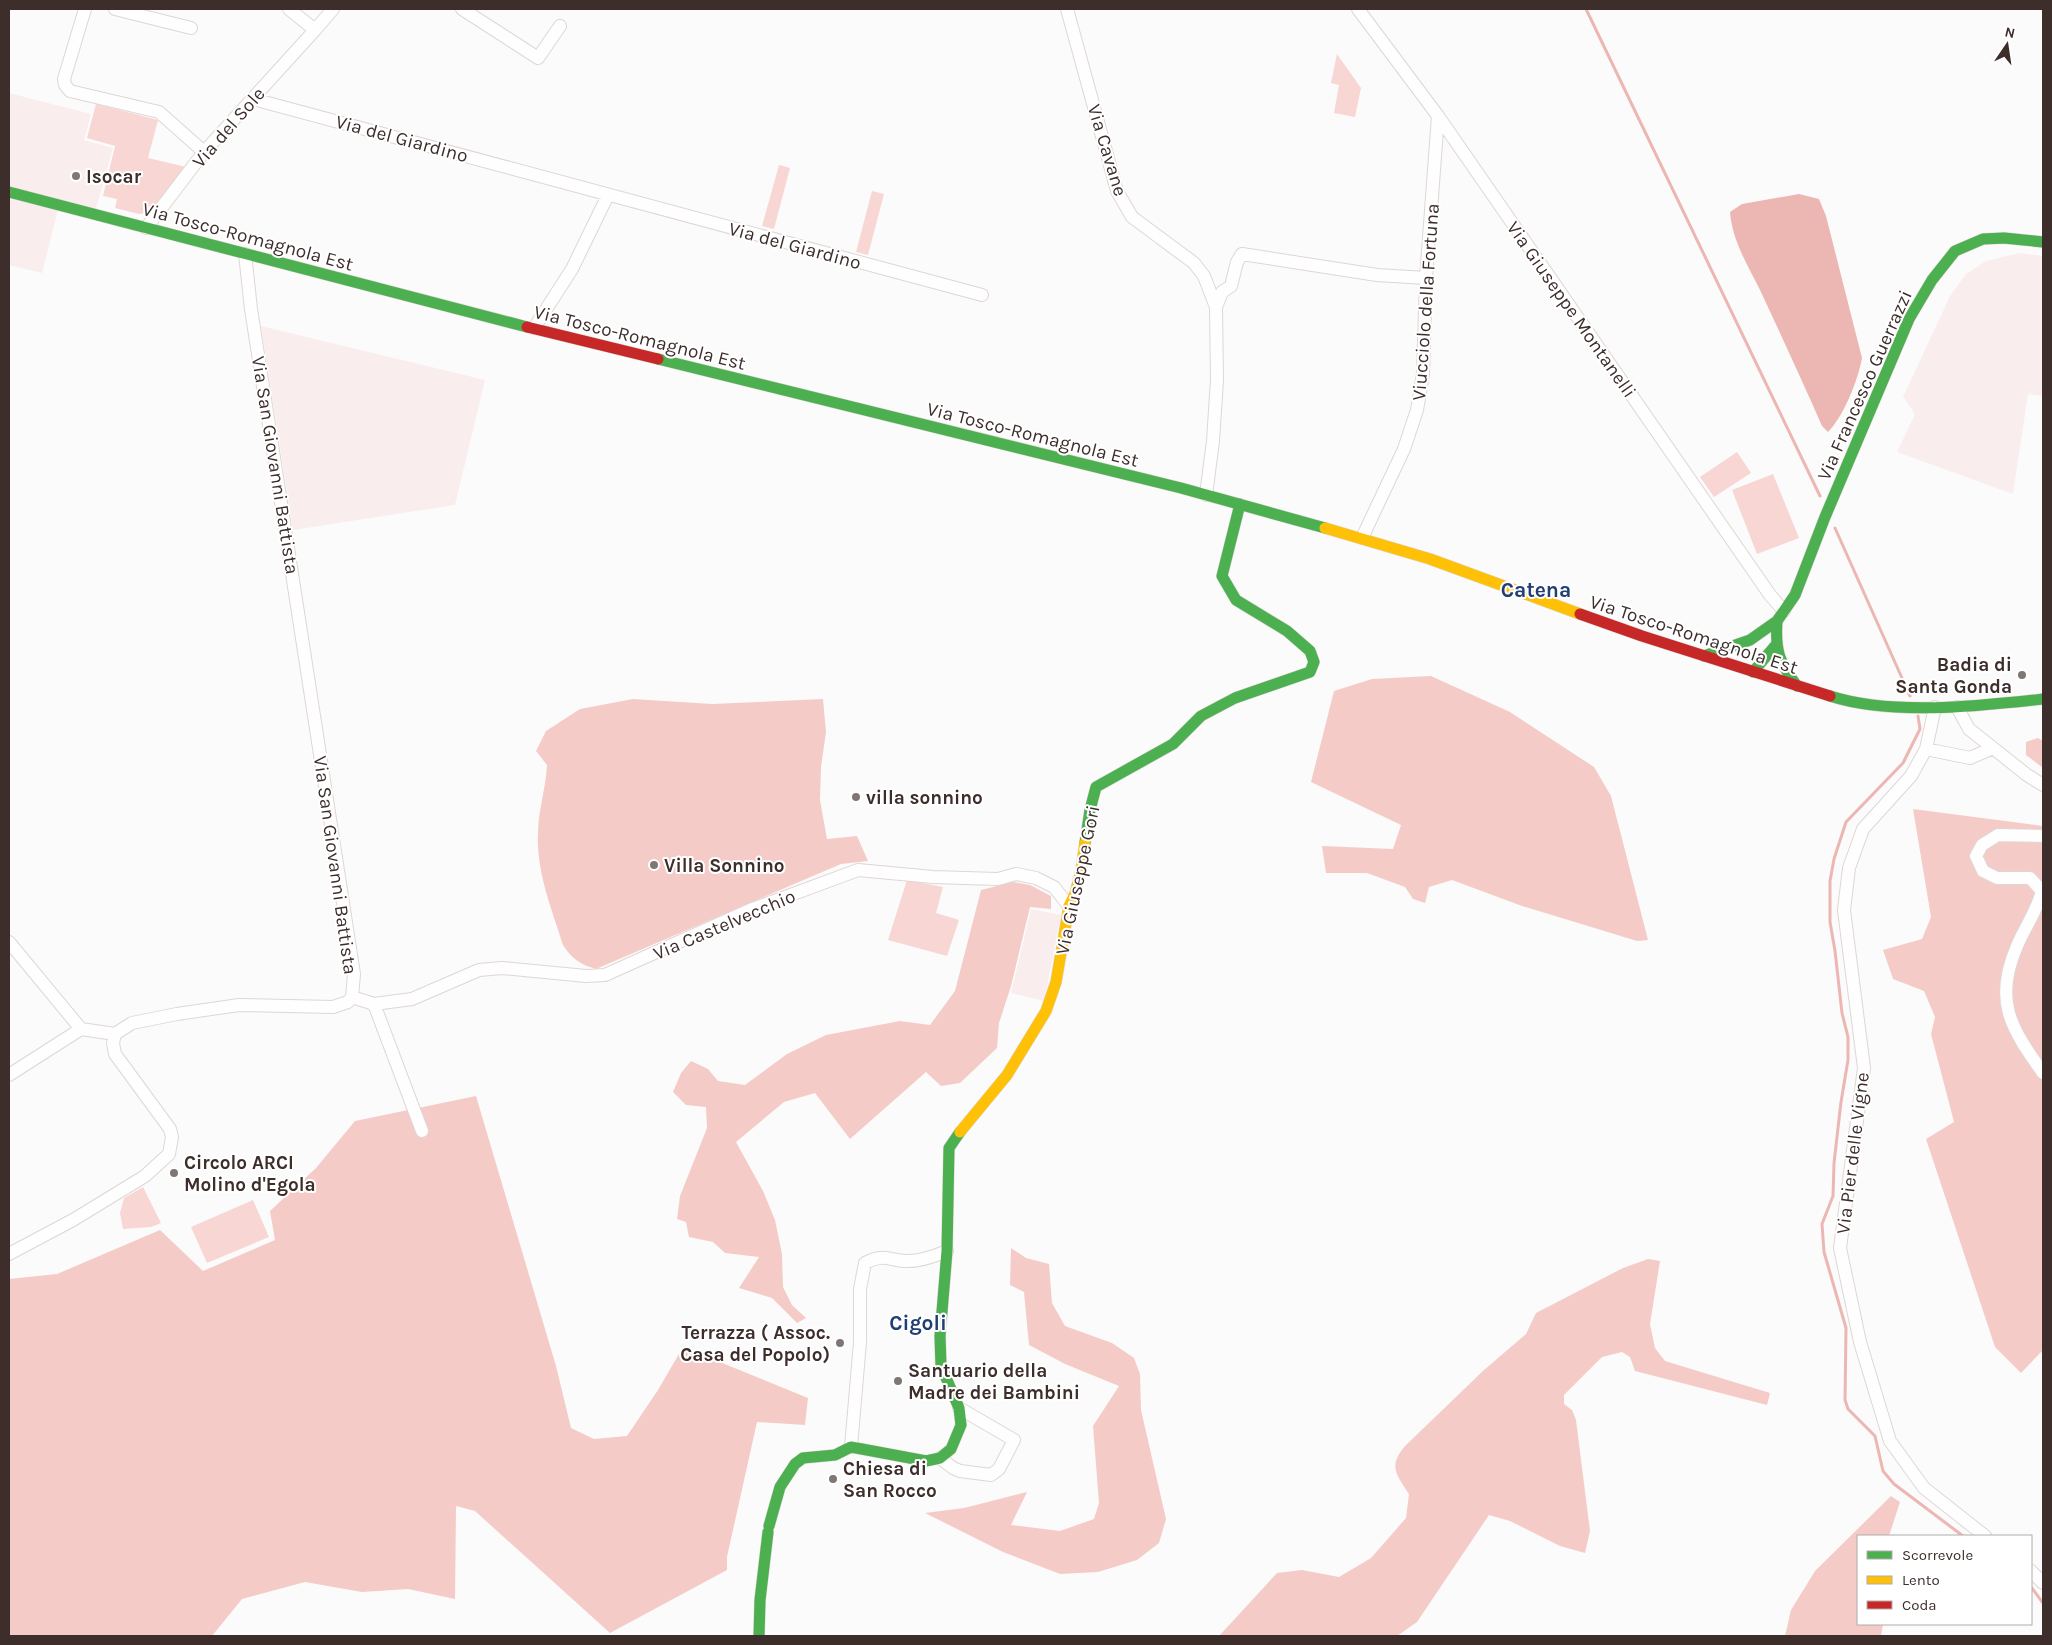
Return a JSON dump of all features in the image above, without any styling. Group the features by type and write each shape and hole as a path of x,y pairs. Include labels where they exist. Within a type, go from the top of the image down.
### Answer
{"main road":[{"name":"Via Tosco-Romagnola Est","path":"9,192 534,328 1240,504 1430,559 1642,636 1704,656 1751,665 1796,686 1836,698 1888,706 1936,707 1957,707 2043,699"},
{"name":"Via Francesco Guerrazzi","path":"1704,656 1750,640 1780,616 1795,595 1825,516 1909,319 1932,280 1955,251 1983,239 2004,238 2043,242"},
{"name":"Via Giuseppe Gori","path":"959,1408 941,1366 940,1336 947,1251 949,1148 957,1135 1007,1075 1046,1011 1056,982 1069,906 1081,871 1090,810 1096,787 1173,744 1201,716 1235,698 1310,672 1314,666 1315,659 1309,648 1298,638 1235,598 1222,576 1240,504"},
{"name":"Via Francesco Guerrazzi","path":"1780,616 1775,646 1780,664 1796,686"},
{"path":"1750,640 1751,665 1765,660 1775,646"},
{"path":"759,1636 760,1600 769,1529 780,1487 794,1464 802,1458 834,1455 851,1447 926,1461 940,1458 951,1449 959,1432 961,1425 959,1408"}],"street":[{"path":"85,9 64,79 65,86 70,91 159,112 204,152"},
{"path":"115,9 191,28"},
{"path":"289,9 315,30"},
{"name":"Via del Sole","path":"146,228 204,152 333,9"},
{"path":"462,9 538,58 560,26"},
{"name":"Via Cavane","path":"1068,9 1117,191 1132,217 1194,263 1204,276 1216,307 1217,380 1206,495"},
{"name":"Via Giuseppe Montanelli","path":"1358,9 1438,116 1770,595 1780,616"},
{"name":"Via del Giardino","path":"253,99 982,296"},
{"name":"Viucciolo della Fortuna","path":"1362,538 1404,449 1417,410 1423,374 1426,278 1438,116"},
{"path":"534,328 572,270 608,195"},
{"name":"Via San Giovanni Battista","path":"115,1034 132,1023 178,1014 239,1005 333,1007 348,1002 352,997 354,974 251,309 245,254"},
{"path":"1216,307 1222,292 1231,286 1237,262 1242,254 1377,275 1426,278"},
{"name":"Via Pier delle Vigne","path":"1936,707 1926,749 1911,776 1863,829 1848,868 1844,910 1864,1068 1840,1248 1860,1342 1890,1441 1924,1488 1984,1535"},
{"path":"1957,707 1969,729 2027,775 2043,785"},
{"path":"1926,749 1970,758 1993,748"},
{"path":"2043,836 1998,835 1982,845 1976,856 1983,871 1997,878 2030,878 2042,891 2039,906 2017,946 2007,977 2007,1011 2022,1043 2043,1073"},
{"name":"Via Castelvecchio","path":"352,997 374,1004 412,999 479,970 502,968 586,976 604,975 750,910 858,870 933,877 998,878 1016,874 1036,878 1054,887 1069,906"},
{"path":"9,942 81,1029"},
{"path":"374,1004 422,1131"},
{"path":"9,1254 119,1194 145,1176 169,1154 172,1142 170,1129 115,1054 113,1043 115,1034 81,1029 12,1072"},
{"path":"851,1447 860,1342 860,1289 865,1264 877,1257 912,1260 928,1259 947,1251"},
{"path":"940,1458 960,1471 991,1475 998,1469 1014,1440 959,1408"},
{"path":"2032,1572 2043,1583"}],"shaded area":[{"path":"1337,54 1361,88 1355,117 1334,113 1339,85 1331,83"},
{"path":"9,93 91,114 84,140 113,148 93,219 58,210 42,273 9,265"},
{"path":"96,104 158,120 148,158 186,167 150,212 139,214 115,208 117,199 103,196 115,146 87,138"},
{"path":"779,165 790,168 774,229 762,226"},
{"path":"872,191 884,194 868,255 856,252"},
{"path":"1799,194 1819,199 1826,216 1862,358 1850,397 1840,417 1828,432 1822,426 1741,252 1731,222 1730,212 1742,204"},
{"path":"2019,253 2043,256 2043,396 2028,394 2013,494 1897,452 1915,414 1903,397 1950,296 1966,274 1986,261"},
{"path":"261,326 485,380 455,505 293,530"},
{"path":"1737,452 1751,473 1714,497 1700,477"},
{"path":"1773,474 1799,538 1757,554 1732,490"},
{"path":"1431,676 1510,712 1594,767 1611,796 1648,940 1637,941 1522,906 1452,880 1429,887 1425,903 1413,899 1405,887 1367,873 1326,873 1322,846 1393,849 1401,825 1311,782 1334,691 1372,679"},
{"path":"633,699 712,704 823,699 826,732 821,767 820,800 827,839 857,836 868,861 841,864 596,969 577,960 569,954 563,945 542,876 538,848 538,825 547,765 536,751 546,731 580,709"},
{"path":"2038,738 2043,741 2043,768 2026,755 2026,742"},
{"path":"1913,809 2043,826 2043,1350 2021,1373 1995,1347 1926,1139 1954,1122 1931,1034 1935,1017 1924,991 1893,979 1883,950 1922,939 1931,917"},
{"path":"907,880 943,887 936,913 959,920 947,956 888,940"},
{"path":"1013,882 1030,885 1051,896 1051,909 1030,907 1011,986 999,1023 997,1048 960,1083 941,1086 926,1072 850,1139 815,1093 784,1102 736,1142 763,1191 775,1220 782,1254 783,1287 792,1305 806,1318 797,1323 772,1298 739,1288 759,1257 725,1253 713,1242 689,1237 686,1222 677,1219 680,1196 707,1128 706,1107 686,1105 673,1092 681,1073 691,1061 708,1069 718,1081 745,1085 787,1054 826,1035 900,1021 930,1025 955,991 981,890"},
{"path":"1031,909 1061,915 1044,1001 1011,993"},
{"path":"476,1096 556,1366 571,1428 594,1439 627,1436 658,1390 683,1347 808,1398 805,1425 757,1422 727,1557 727,1570 610,1633 475,1511 456,1506 455,1599 408,1589 362,1592 305,1582 242,1599 212,1636 9,1636 9,1279 57,1274 160,1230 203,1271 275,1240 270,1211 316,1168 355,1121"},
{"path":"143,1187 161,1223 151,1227 123,1229 120,1213 124,1198"},
{"path":"253,1200 269,1237 207,1263 191,1227"},
{"path":"1011,1248 1026,1258 1049,1264 1052,1303 1065,1326 1112,1343 1134,1358 1140,1374 1141,1410 1166,1519 1159,1543 1137,1560 1098,1572 1060,1574 1003,1552 925,1513 964,1508 1027,1492 1011,1525 1060,1531 1094,1519 1099,1503 1093,1426 1119,1386 1065,1364 1029,1345 1024,1292 1010,1285"},
{"path":"1648,1259 1660,1261 1650,1324 1655,1348 1665,1361 1770,1393 1767,1405 1635,1371 1630,1357 1622,1352 1602,1357 1564,1395 1564,1404 1572,1410 1576,1420 1590,1531 1585,1553 1560,1546 1510,1521 1489,1515 1417,1622 1397,1636 1219,1636 1277,1573 1302,1570 1339,1577 1371,1558 1406,1518 1409,1494 1400,1481 1395,1465 1405,1446 1484,1370 1526,1334 1536,1313 1623,1268"},
{"path":"1891,1496 1900,1502 1889,1535 1857,1535 1857,1625 1883,1625 1881,1636 1785,1636 1791,1610 1815,1571"}],"waterway":[{"path":"1586,9 1820,496"},
{"path":"1835,528 1910,696"},
{"path":"1918,716 1920,729 1903,763 1846,822 1834,859 1830,881 1830,922 1842,1013 1848,1037 1848,1060 1834,1163 1833,1196 1822,1224 1824,1252 1846,1328 1845,1400 1848,1409 1875,1436 1883,1471 1894,1484 1962,1535"},
{"path":"2032,1588 2043,1603"}],"traffic: fast":[{"path":"9,192 527,327"},
{"path":"1704,656 1750,640 1777,621 1795,595 1825,517 1909,319 1932,280 1955,251 1983,239 2004,238 2043,242"},
{"path":"658,359 1181,488 1325,528"},
{"path":"1085,843 1096,787 1173,744 1201,716 1235,698 1310,672 1314,662 1310,651 1287,631 1236,600 1222,576 1240,504"},
{"path":"1777,621 1777,640 1782,663 1797,686"},
{"path":"1753,672 1775,646"},
{"path":"1830,696 1854,702 1908,708 1936,708 2043,699"},
{"path":"769,1526 780,1487 795,1464 803,1458 835,1455 851,1447 926,1461 940,1458 951,1449 961,1425 959,1408 941,1366 940,1336 947,1251 949,1148 960,1132"},
{"path":"759,1636 760,1600 768,1532"}],"traffic: slow":[{"path":"1325,528 1430,559 1580,614"},
{"path":"960,1132 1007,1075 1046,1011 1056,982 1069,906 1075,894 1081,871 1085,843"}],"traffic: jam":[{"path":"527,327 658,359"},
{"path":"1580,614 1642,636 1830,696"}],"place":[{"name":"Isocar","path":"76,176"},
{"name":"Badia di Santa Gonda","path":"2022,675"},
{"name":"villa sonnino","path":"856,797"},
{"name":"Villa Sonnino","path":"654,865"},
{"name":"Circolo ARCI Molino d'Egola","path":"174,1173"},
{"name":"Terrazza ( Assoc. Casa del Popolo)","path":"840,1343"},
{"name":"Santuario della Madre dei Bambini","path":"898,1381"},
{"name":"Chiesa di San Rocco","path":"833,1479"}],"district":[{"name":"Catena","path":"1536,590"},
{"name":"Cigoli","path":"918,1323"}]}
